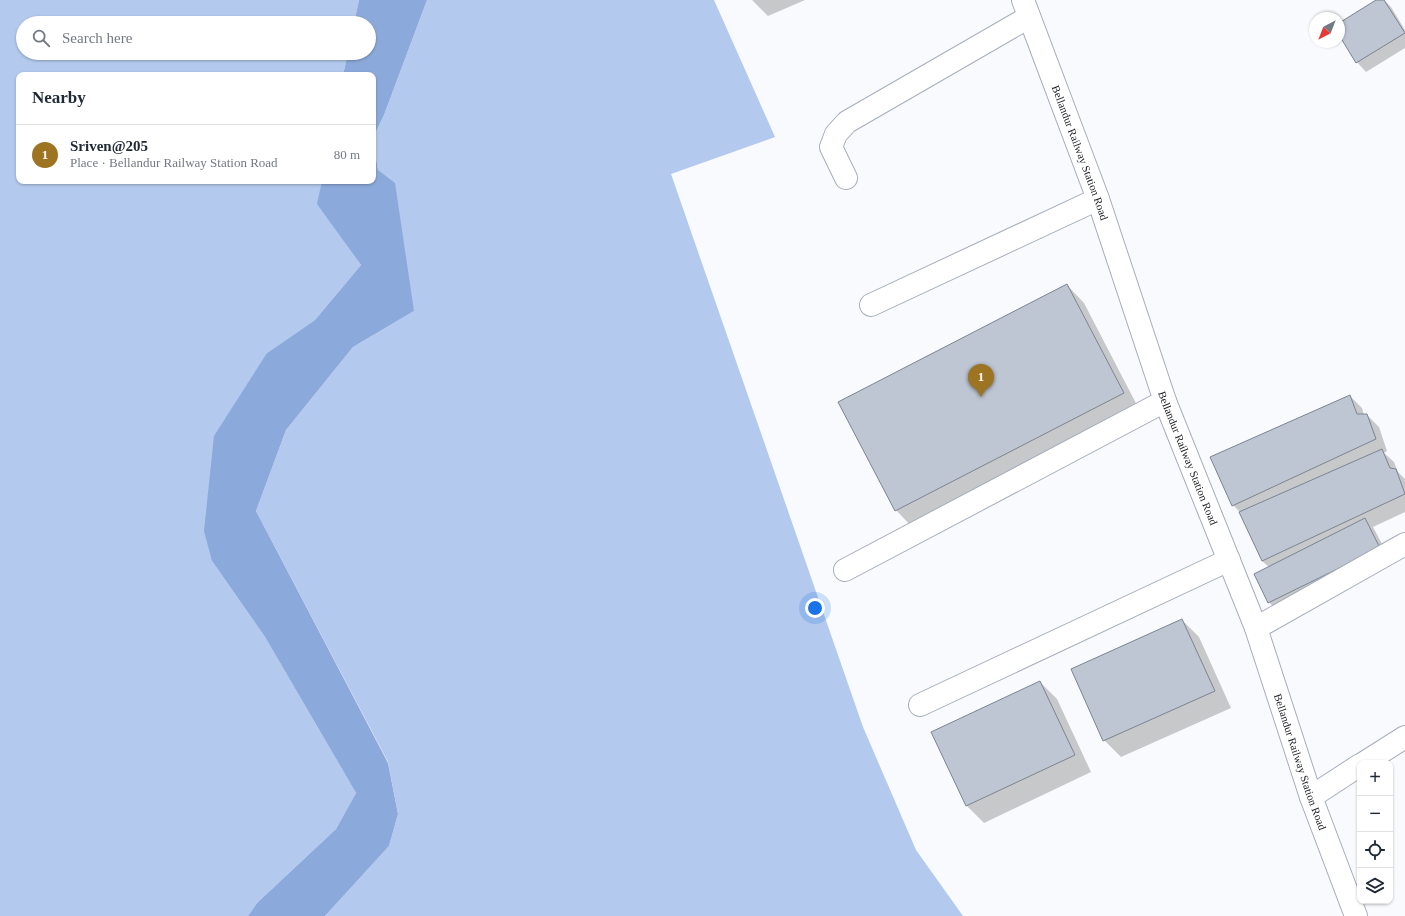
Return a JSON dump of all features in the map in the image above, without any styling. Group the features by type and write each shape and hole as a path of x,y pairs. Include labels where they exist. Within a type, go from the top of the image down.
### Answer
{"street":[{"path":"846,178 831,147 836,134 847,122 1026,8"},
{"name":"Bellandur Railway Station Road","path":"1026,8 1098,199 1165,401 1256,628 1311,797 1356,916"},
{"path":"871,305 1098,199"},
{"path":"845,570 1165,401"},
{"path":"1256,628 1405,544"},
{"path":"920,705 1229,560"},
{"path":"1369,760 1405,736"},
{"path":"1311,797 1357,767"}],"shaded area":[{"path":"0,0 359,0 356,16 16,16 16,60 346,60 344,72 16,72 16,184 321,184 318,204 361,265 315,320 267,353 212,561 265,637 356,793 336,829 257,903 248,916 0,916"},
{"path":"359,0 427,0 384,115 376,132 376,72 344,72 346,60 376,60 376,16 356,16"},
{"path":"427,0 714,0 775,137 671,174 863,727 916,850 963,916 325,916 389,846 398,814 388,762 256,511 286,430 353,347 414,311 376,157 376,132 384,115"},
{"path":"376,158 378,170 395,183 414,311 353,347 286,430 256,511 388,763 398,814 389,846 325,916 248,916 257,903 336,829 356,793 265,637 212,561 204,531 214,436 267,353 315,320 361,265 317,204 321,184 376,184"}],"building":[{"path":"1376,0 1384,0 1405,33 1356,63 1345,45 1345,19"},
{"path":"1067,284 1124,393 895,511 838,402"},
{"path":"1350,395 1357,414 1367,414 1376,439 1232,506 1210,457"},
{"path":"1382,449 1390,468 1396,469 1405,494 1262,561 1239,512"},
{"path":"1365,518 1380,548 1268,603 1254,574"},
{"path":"1182,619 1215,691 1103,741 1071,669"},
{"path":"1040,681 1075,755 966,806 931,732"}],"place":[{"name":"Sriven@205","path":"981,397"}]}
